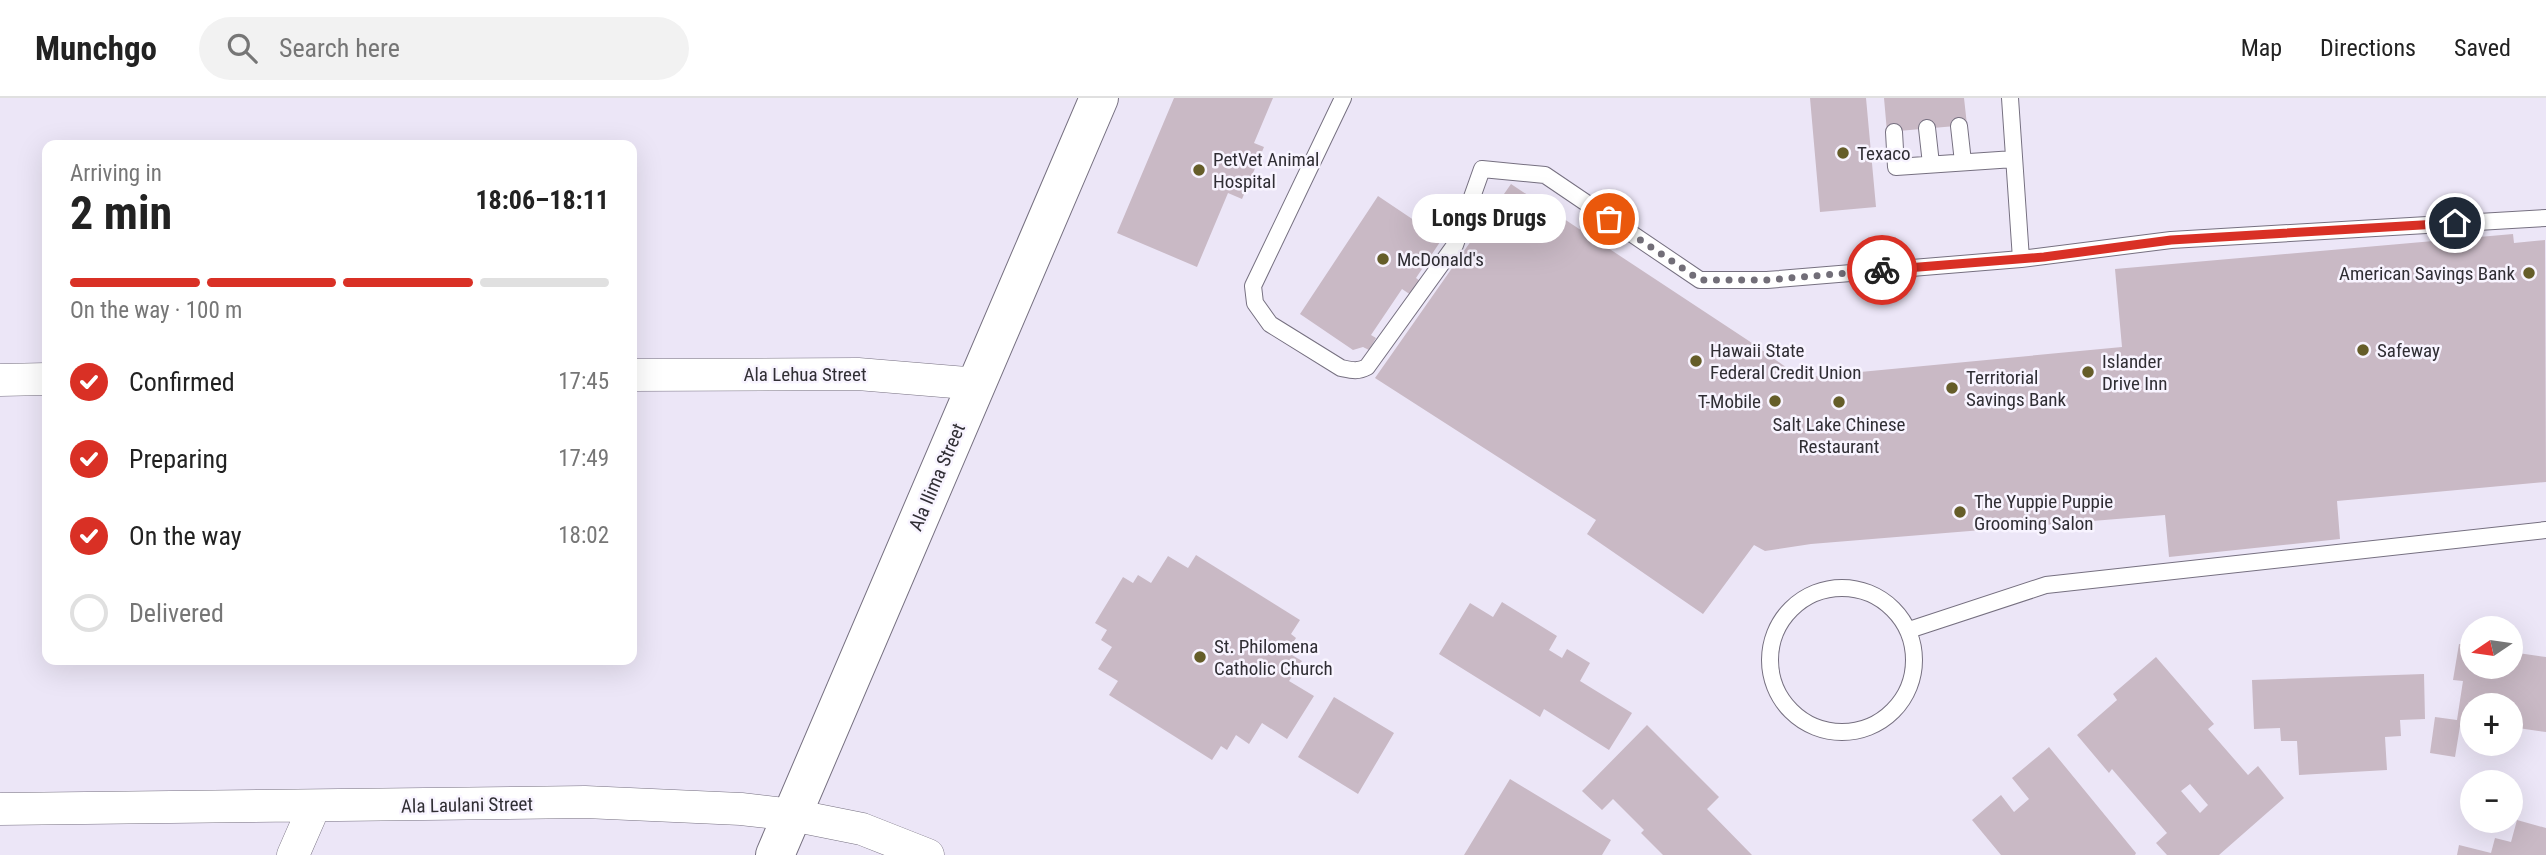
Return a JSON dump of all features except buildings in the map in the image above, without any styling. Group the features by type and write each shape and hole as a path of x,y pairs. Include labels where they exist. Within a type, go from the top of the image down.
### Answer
{"street":[{"name":"Ala Ilima Street","path":"775,855 1099,98"},
{"name":"Ala Lehua Street","path":"637,375 858,374 978,384"},
{"path":"0,380 42,379"},
{"name":"Ala Laulani Street","path":"0,809 585,802 741,809 792,815 862,829 928,855"},
{"path":"293,855 314,807"}],"lane":[{"path":"1343,98 1253,286 1255,303 1270,324 1341,368 1360,371 1367,367 1455,245 1482,169 1545,175 1700,280 1767,280 2021,259 2171,240 2546,218"},
{"path":"2010,98 2021,259"},
{"path":"1959,126 1963,162"},
{"path":"1927,128 1931,164"},
{"path":"1894,132 1896,167 2014,159"},
{"path":"1909,630 2046,584 2546,530"},
{"path":"1828,588 1852,588 1875,595 1895,610 1909,630 1914,653 1913,677 1904,699 1888,716 1868,728 1844,733 1822,729 1800,719 1783,703 1773,681 1770,657 1774,633 1787,612 1805,597 1828,588"}],"way so far":[{"path":"1609,219 1700,280 1767,280 1882,270"}],"place":[{"name":"Texaco","path":"1843,153"},
{"name":"PetVet Animal Hospital","path":"1199,170"},
{"name":"Longs Drugs","path":"1609,219"},
{"name":"McDonald's","path":"1383,259"},
{"name":"American Savings Bank","path":"2529,273"},
{"name":"Safeway","path":"2363,350"},
{"name":"Hawaii State Federal Credit Union","path":"1696,361"},
{"name":"Islander Drive Inn","path":"2088,372"},
{"name":"Territorial Savings Bank","path":"1952,388"},
{"name":"T-Mobile","path":"1775,401"},
{"name":"Salt Lake Chinese Restaurant","path":"1839,402"},
{"name":"The Yuppie Puppie Grooming Salon","path":"1960,512"},
{"name":"St. Philomena Catholic Church","path":"1200,657"}],"route":[{"path":"1882,270 2044,257 2171,240 2455,223"}]}
